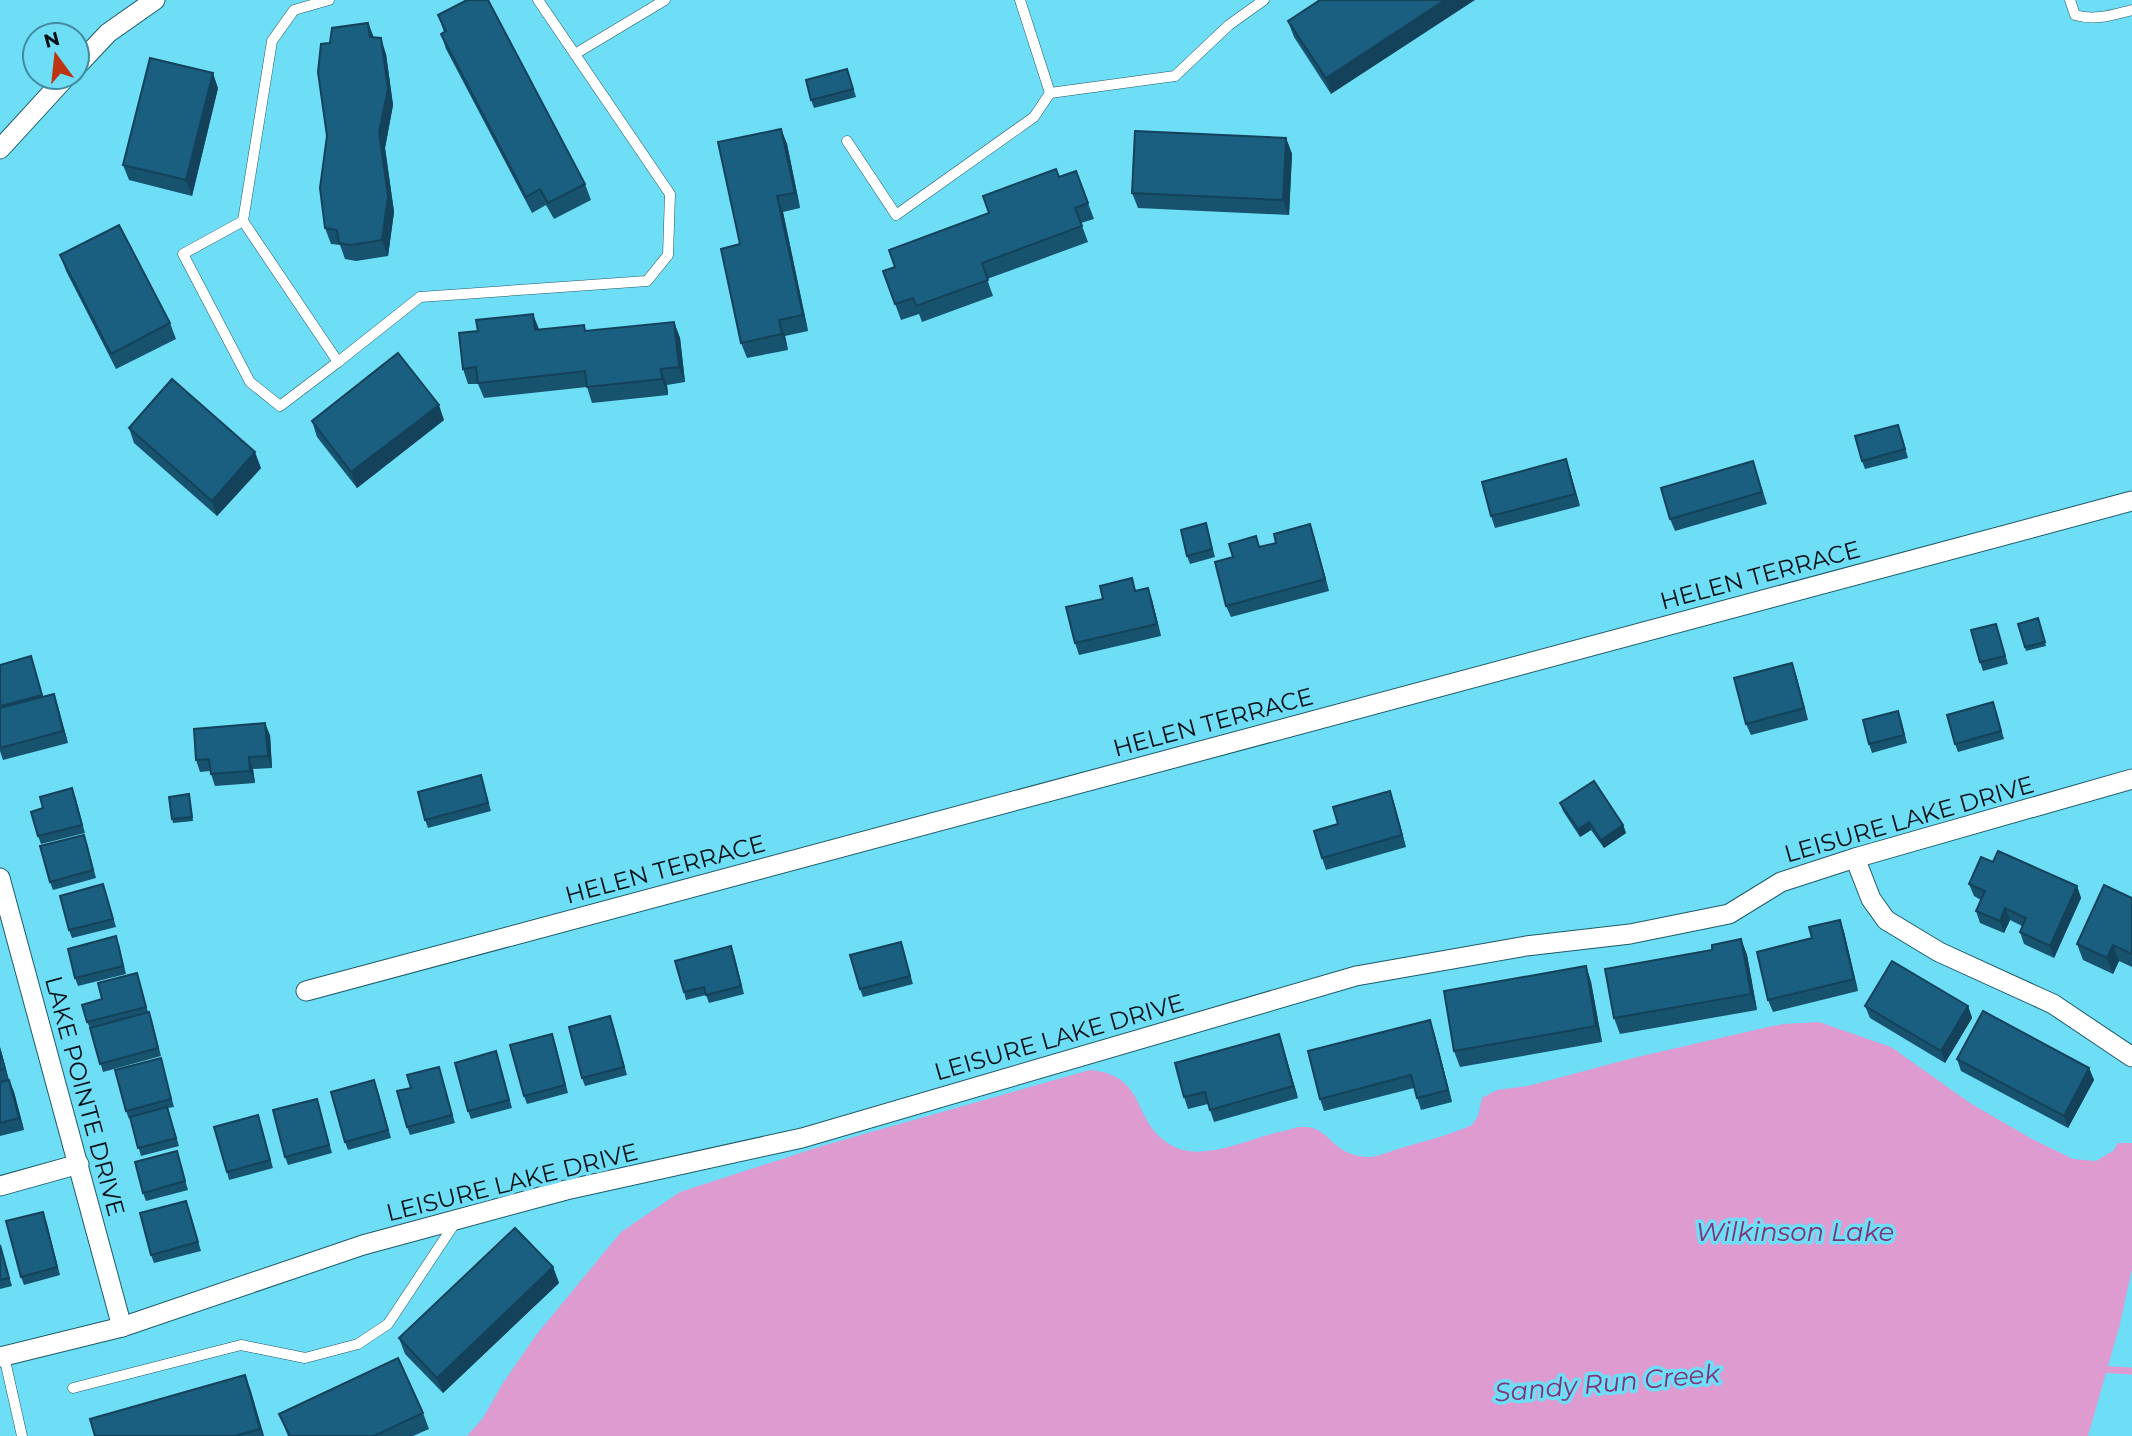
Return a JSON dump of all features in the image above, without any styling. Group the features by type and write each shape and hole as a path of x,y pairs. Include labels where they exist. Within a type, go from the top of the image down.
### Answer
{"street":[{"path":"91,51 108,33 155,0"},
{"path":"0,149 53,91"},
{"name":"HELEN TERRACE","path":"306,991 2132,501"},
{"name":"LEISURE LAKE DRIVE","path":"2,1356 122,1327 363,1245 566,1190 802,1138 1356,976 1526,946 1630,934 1729,914 1781,882 1855,858 2132,779"},
{"path":"1855,858 1871,899 1886,920 1939,952 2053,1004 2132,1057"},
{"name":"LAKE POINTE DRIVE","path":"0,878 122,1327"},
{"path":"0,1186 79,1164"}],"lane":[{"path":"329,0 294,9 272,41 243,221 338,362"},
{"path":"243,221 183,254 250,382 280,407 420,297 647,281 668,255 670,194 538,0"},
{"path":"575,54 665,0"},
{"path":"1020,0 1050,93"},
{"path":"847,141 896,215 1034,117 1050,93 1175,76 1229,25 1264,0"},
{"path":"2070,0 2075,15 2088,19 2132,10"},
{"path":"73,1388 241,1345 305,1357 358,1344 388,1324 457,1220"},
{"path":"2,1356 22,1436"}],"water":[{"name":"Wilkinson Lake","path":"1819,1022 1891,1047 1970,1103 2073,1159 2096,1161 2113,1151 2118,1143 2132,1143 2132,1269 2120,1324 2088,1436 467,1436 483,1418 503,1383 537,1334 621,1232 680,1192 822,1146 1090,1070 1109,1074 1122,1081 1161,1138 1187,1151 1215,1150 1302,1127 1318,1130 1349,1153 1370,1157 1472,1125 1478,1116 1482,1098 1497,1090 1528,1086 1633,1058 1768,1027"}],"building":[{"path":"467,0 488,0 585,184 548,203 540,189 526,197 441,34 446,31 438,15"},
{"path":"1320,0 1445,0 1326,78 1288,21"},
{"path":"368,23 370,37 381,38 388,89 379,132 388,196 382,240 351,245 339,243 337,230 325,228 320,188 327,136 318,72 321,44 330,43 332,28"},
{"path":"150,58 213,73 186,180 123,165"},
{"path":"847,69 853,89 811,100 806,80"},
{"path":"781,129 795,193 777,196 803,315 779,320 782,334 741,343 721,249 740,244 718,142"},
{"path":"1135,131 1286,138 1283,200 1132,193"},
{"path":"1056,169 1059,177 1076,171 1088,203 1075,208 1082,226 982,263 988,280 916,306 913,298 895,304 883,271 895,267 889,250 989,213 983,196"},
{"path":"119,225 170,323 111,354 60,255"},
{"path":"533,314 535,330 584,325 585,331 674,322 679,367 661,369 662,379 587,387 585,371 478,383 476,367 463,369 459,333 478,331 476,320"},
{"path":"398,353 439,405 351,472 312,421"},
{"path":"172,379 255,452 212,501 129,428"},
{"path":"1898,425 1905,449 1862,461 1855,436"},
{"path":"1566,459 1575,494 1491,516 1482,482"},
{"path":"1753,461 1762,492 1670,519 1661,488"},
{"path":"1206,523 1212,549 1187,556 1181,530"},
{"path":"1310,524 1325,579 1226,606 1215,562 1233,557 1229,544 1256,536 1259,547 1276,543 1274,534"},
{"path":"1132,578 1135,591 1148,588 1157,624 1075,643 1066,607 1103,599 1100,586"},
{"path":"2038,618 2045,642 2025,647 2018,624"},
{"path":"1996,624 2005,656 1980,662 1971,630"},
{"path":"31,656 42,695 1,706 0,665"},
{"path":"1792,663 1804,708 1746,724 1734,678"},
{"path":"54,694 63,731 0,748 0,708"},
{"path":"1993,702 2001,731 1955,744 1947,715"},
{"path":"1898,711 1904,735 1869,744 1863,720"},
{"path":"265,723 268,756 249,757 250,771 211,774 209,759 196,760 194,729"},
{"path":"481,775 488,803 425,820 418,792"},
{"path":"1594,781 1623,825 1601,840 1589,822 1578,829 1560,803"},
{"path":"72,788 82,825 38,836 31,812 43,808 40,797"},
{"path":"1390,791 1402,835 1322,858 1314,831 1338,824 1333,807"},
{"path":"189,794 192,817 172,819 169,797"},
{"path":"84,835 93,870 50,882 40,846"},
{"path":"1998,851 2077,886 2050,946 2020,932 2026,918 2005,908 2000,921 1976,911 1985,891 1969,884 1981,857 1993,862"},
{"path":"103,884 113,919 69,930 60,896"},
{"path":"2104,885 2132,898 2132,954 2113,945 2107,958 2077,944"},
{"path":"1840,920 1854,979 1768,1000 1757,952 1812,938 1809,927"},
{"path":"116,936 123,966 75,978 68,949"},
{"path":"1741,939 1751,994 1614,1018 1605,969 1712,950 1712,945"},
{"path":"901,942 910,976 860,989 850,955"},
{"path":"731,946 741,986 706,995 704,987 684,992 675,961"},
{"path":"1892,961 1968,1006 1941,1051 1865,1006"},
{"path":"1586,966 1596,1026 1454,1051 1444,991"},
{"path":"137,973 146,1007 87,1022 82,1005 102,999 98,983"},
{"path":"1983,1011 2089,1068 2064,1116 1957,1059"},
{"path":"149,1012 158,1048 100,1064 90,1028"},
{"path":"610,1016 624,1067 582,1078 569,1027"},
{"path":"1430,1020 1448,1090 1417,1098 1411,1075 1320,1099 1308,1051"},
{"path":"552,1034 565,1085 524,1096 510,1045"},
{"path":"1279,1034 1293,1086 1210,1110 1205,1092 1184,1097 1175,1063"},
{"path":"0,1051 5,1069 0,1070"},
{"path":"496,1051 509,1100 468,1111 455,1063"},
{"path":"161,1058 171,1099 126,1111 115,1070"},
{"path":"439,1067 452,1115 407,1127 397,1091 411,1088 407,1075"},
{"path":"9,1080 19,1118 0,1123 0,1082"},
{"path":"374,1080 388,1130 345,1142 331,1092"},
{"path":"317,1099 329,1145 285,1157 273,1110"},
{"path":"167,1107 176,1138 138,1148 130,1117"},
{"path":"258,1115 270,1160 227,1172 214,1127"},
{"path":"177,1151 185,1181 143,1193 135,1162"},
{"path":"186,1201 198,1242 151,1255 140,1213"},
{"path":"43,1212 57,1267 21,1277 6,1221"},
{"path":"515,1228 553,1267 437,1378 399,1338"},
{"path":"0,1245 9,1278 0,1280"},
{"path":"398,1358 423,1413 374,1436 290,1436 279,1414"},
{"path":"245,1375 260,1429 234,1436 95,1436 90,1419"}],"waterway":[{"name":"Sandy Run Creek","path":"2098,1369 2132,1371"}]}
